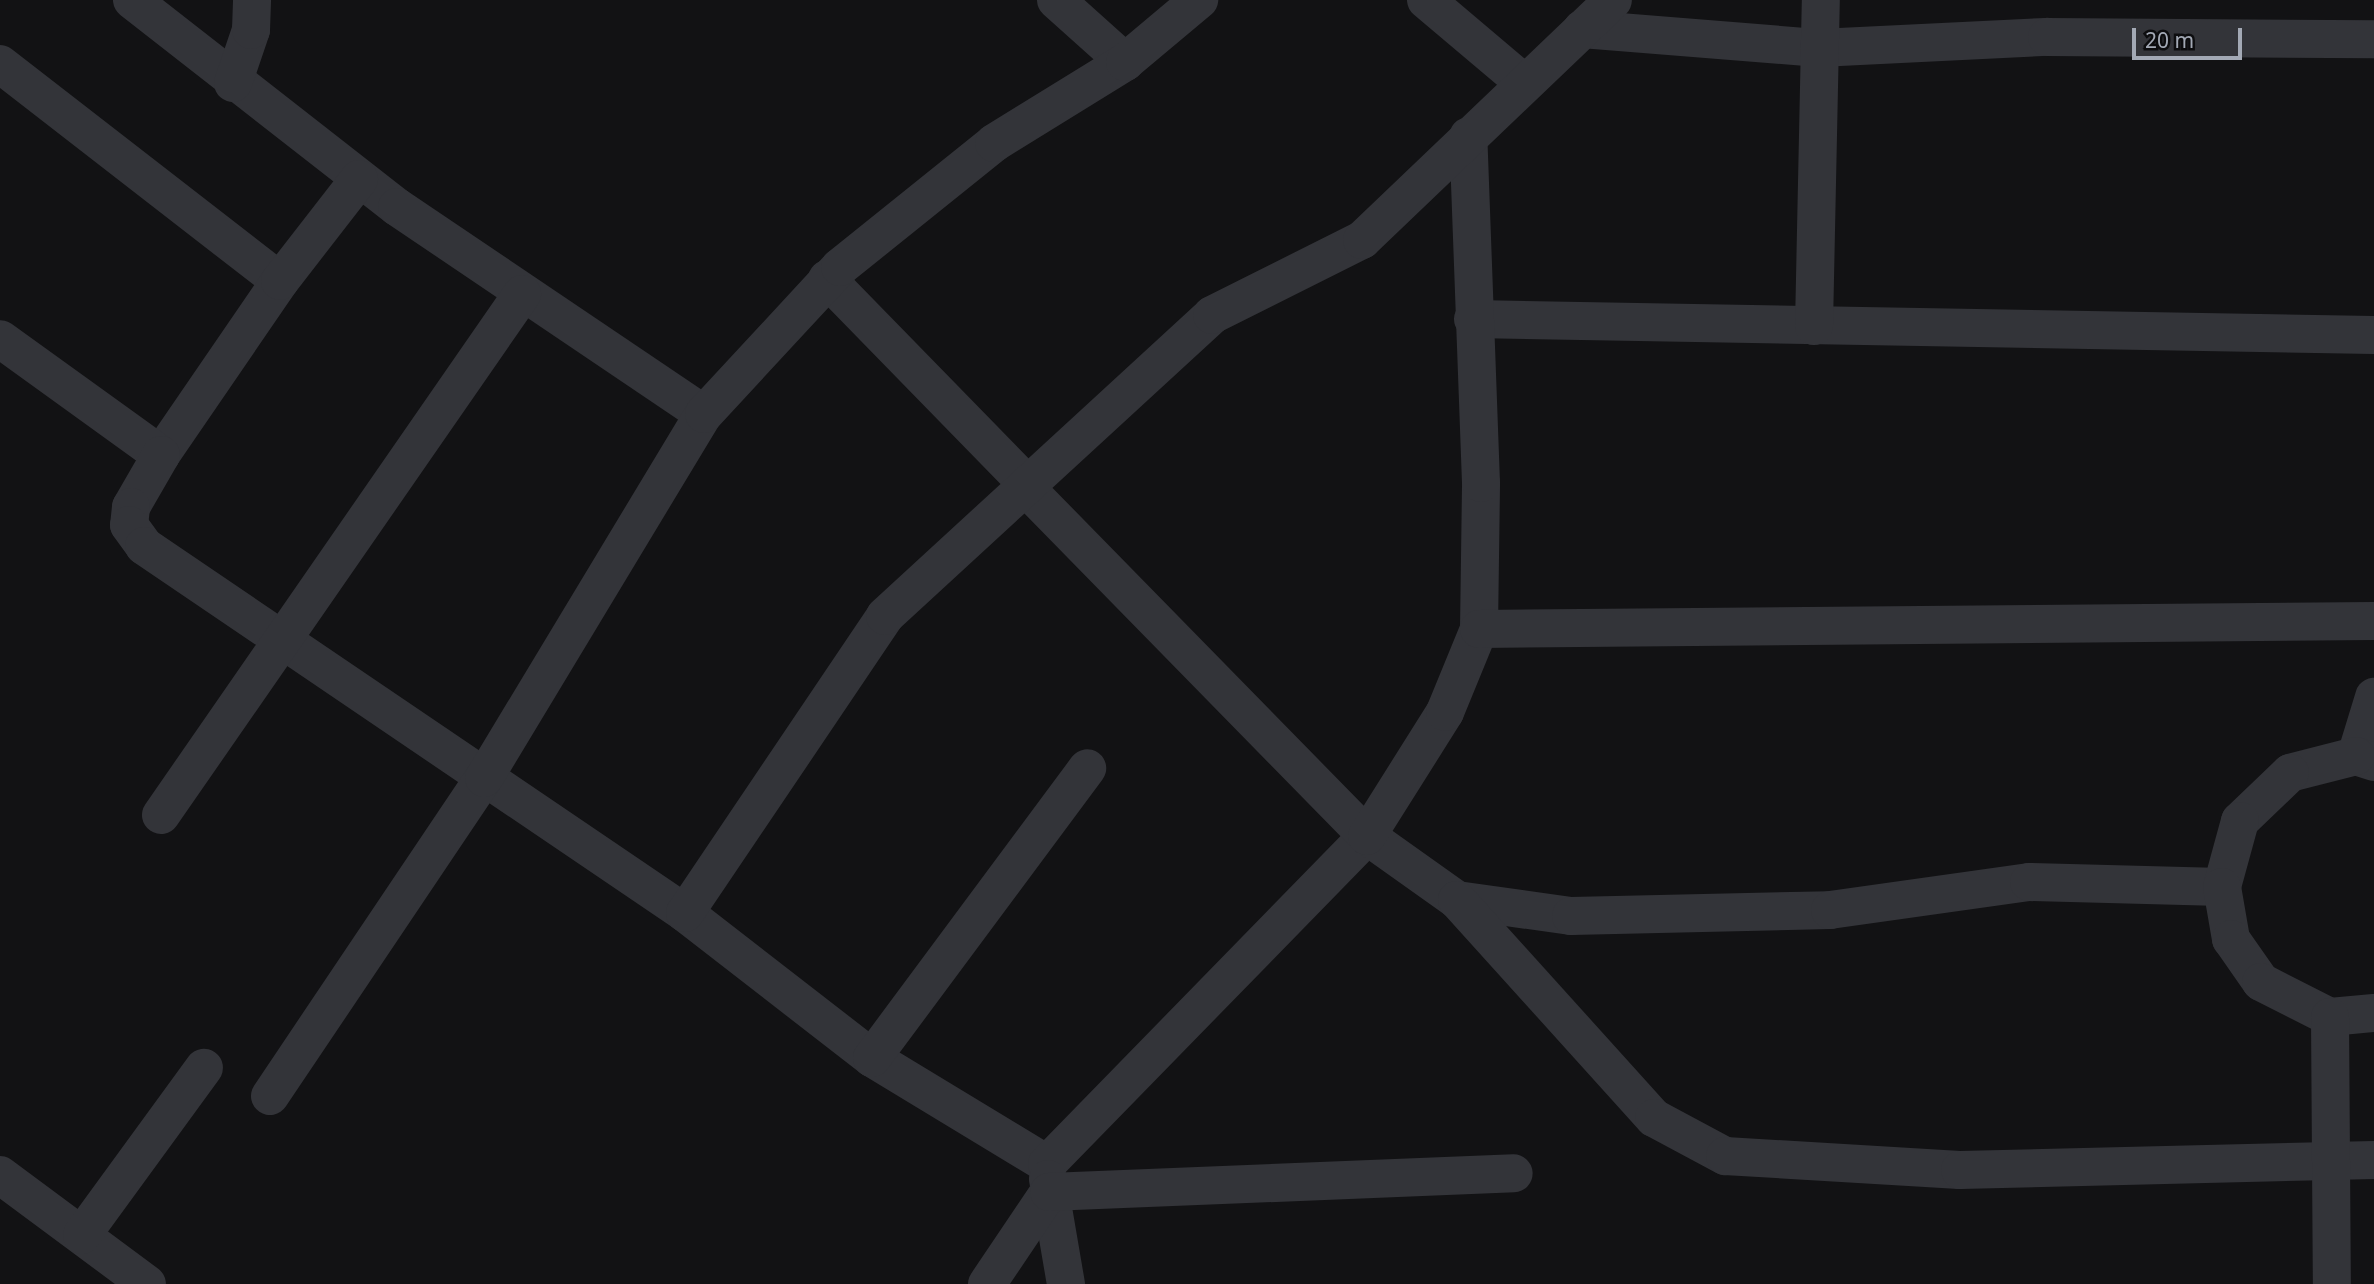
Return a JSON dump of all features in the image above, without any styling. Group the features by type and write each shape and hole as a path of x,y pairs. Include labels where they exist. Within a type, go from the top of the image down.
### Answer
{"street":[{"path":"132,0 233,83 359,178 522,294 704,414"},
{"path":"233,83 251,30 252,0"},
{"path":"1056,0 1125,62"},
{"path":"270,1096 484,778 704,414 827,279 994,143 1125,62 1199,0"},
{"path":"1426,0 1522,81"},
{"path":"685,913 885,616 1030,489 1212,315 1362,240 1522,81 1613,0"},
{"path":"1814,326 1821,0"},
{"path":"1582,29 1819,48 2047,37 2374,40"},
{"path":"0,64 281,281"},
{"path":"987,1284 1048,1178 1367,836 1445,712 1479,629 1468,136"},
{"path":"359,178 281,281 161,455 131,507 129,525 144,546 685,913 872,1058 1048,1178 1514,1173"},
{"path":"827,279 1367,836 1457,900 1654,1118 1726,1156 1960,1170 2374,1160"},
{"path":"161,815 286,642 522,294"},
{"path":"1473,319 2374,335"},
{"path":"0,339 161,455"},
{"path":"1479,629 2374,621"},
{"path":"2374,696 2365,759 2290,773 2240,821 2222,887 2231,939 2261,982 2330,1017 2374,1013"},
{"path":"872,1058 1087,768"},
{"path":"1457,900 1584,915 1830,910 2029,882 2222,887"},
{"path":"2330,1017 2332,1284"},
{"path":"82,1235 204,1068"},
{"path":"0,1175 147,1284"},
{"path":"1048,1178 1066,1284"}]}
